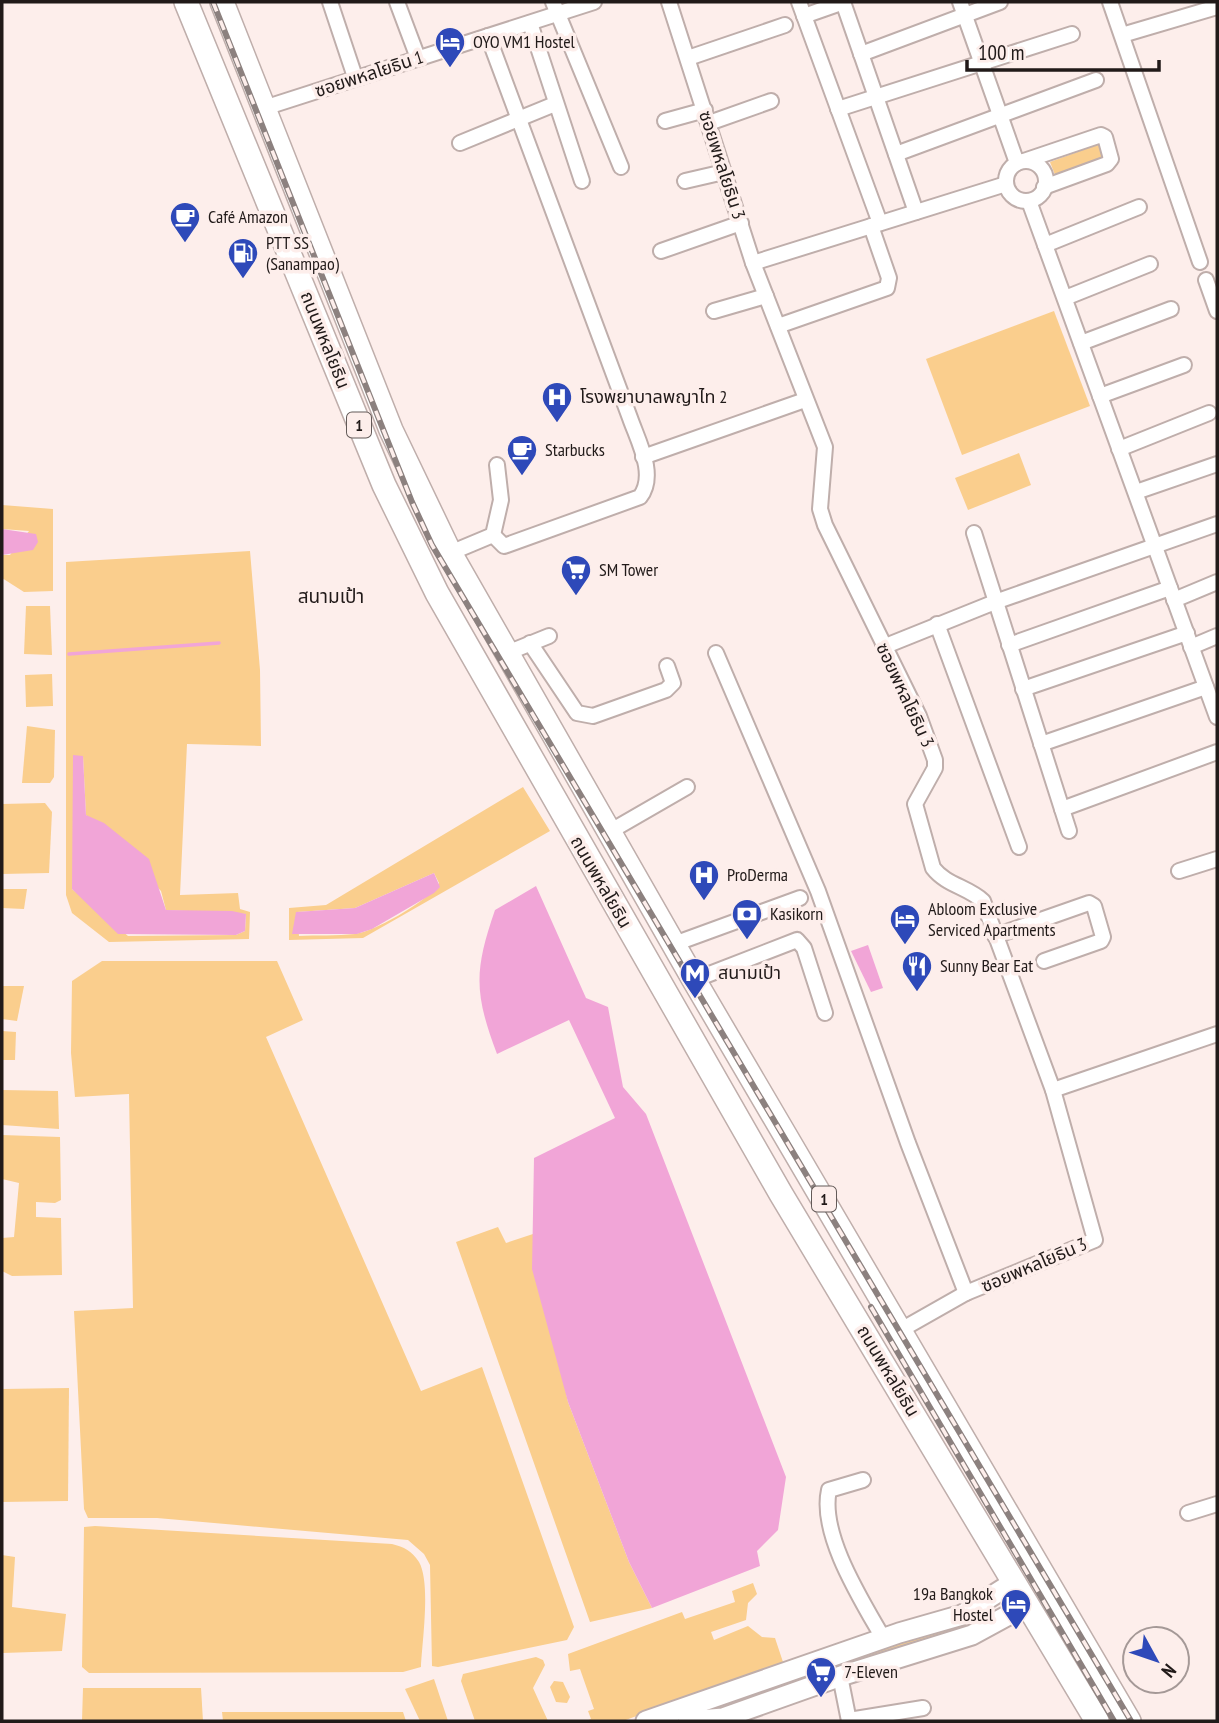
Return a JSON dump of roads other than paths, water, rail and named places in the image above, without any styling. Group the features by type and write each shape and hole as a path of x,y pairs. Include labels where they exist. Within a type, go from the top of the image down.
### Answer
{"main road":[{"name":"ถนนพหลโยธิน","path":"186,2 399,519 443,603 781,1194 1097,1721"},
{"name":"ถนนพหลโยธิน","path":"222,2 391,430 450,553 898,1331 1129,1721"},
{"path":"294,262 322,252"},
{"path":"571,830 604,822"},
{"path":"874,1347 898,1331"},
{"path":"1027,1605 1049,1586"}],"street":[{"path":"330,2 355,77"},
{"path":"397,2 418,58"},
{"name":"ซอยพหลโยธิน 1","path":"264,108 530,23 555,8 593,2"},
{"name":"ซอยพหลโยธิน 3","path":"669,2 753,262 825,447 820,509 825,525 919,716 935,761 935,768 915,804 933,868 939,876 976,894 983,901 1053,1090 1095,1240 966,1293 898,1331"},
{"path":"778,326 887,288 889,278 838,109 799,2"},
{"path":"804,16 843,2 916,212"},
{"path":"862,54 962,9 1000,2"},
{"path":"1110,2 1200,262"},
{"path":"1122,35 1198,7 1217,7"},
{"path":"555,8 621,167"},
{"path":"962,9 1000,115 1021,162 1041,169 1044,187 1039,196 1029,201 1012,195 1006,184 1008,172 1021,162 1101,135 1105,137 1111,159 1107,164 1044,187"},
{"path":"530,23 582,181"},
{"path":"688,58 785,25"},
{"path":"838,109 982,65 1072,33"},
{"path":"488,36 643,457 648,477 646,489 640,497 504,546 494,535"},
{"path":"896,154 1096,80"},
{"path":"665,121 707,117 771,102"},
{"path":"460,143 555,104"},
{"path":"685,181 724,172"},
{"path":"753,262 1006,184"},
{"path":"1029,201 1189,640 1211,693 1217,717"},
{"path":"1045,245 1139,207"},
{"path":"661,251 740,223"},
{"path":"1065,298 1150,264"},
{"path":"1206,280 1217,311"},
{"path":"714,311 766,296"},
{"path":"1081,343 1171,309"},
{"path":"1100,396 1184,365"},
{"path":"643,457 805,400"},
{"path":"1119,449 1209,413"},
{"path":"494,535 501,500 497,464"},
{"path":"1136,492 1217,464"},
{"path":"883,647 995,602 1217,523"},
{"path":"974,533 1069,831"},
{"path":"450,553 494,535"},
{"path":"1009,645 1217,582"},
{"path":"937,624 1019,846"},
{"path":"507,653 549,636"},
{"path":"1023,689 1189,640 1217,636"},
{"path":"530,643 577,713 593,716 666,690 673,684 667,666"},
{"path":"716,653 818,891 908,1143 966,1293"},
{"path":"1041,744 1211,693"},
{"path":"1062,808 1217,752"},
{"path":"604,822 687,787"},
{"path":"1179,871 1217,859"},
{"path":"674,944 800,898"},
{"path":"995,936 1089,903 1094,906 1103,937 1101,941 1044,961"},
{"path":"694,980 797,940 804,948 825,1013"},
{"path":"1053,1090 1217,1034"},
{"path":"863,1480 829,1490 832,1532 846,1571 883,1638"},
{"path":"1188,1513 1217,1504"},
{"path":"646,1721 883,1638 962,1615 1014,1582"},
{"path":"692,1720 720,1720 840,1676 972,1635 1027,1605"},
{"path":"833,1656 849,1721 893,1717 923,1709"},
{"path":"692,1720 718,1698"}],"waterway":[{"path":"69,654 219,643"}],"railway":[{"path":"213,2 412,502 432,545 1131,1721"},
{"path":"871,1307 1114,1721"}],"place":[{"name":"OYO VM1 Hostel","path":"450,69"},
{"name":"Café Amazon","path":"185,244"},
{"name":"PTT SS (Sanampao)","path":"243,280"},
{"name":"โรงพยาบาลพญาไท 2","path":"557,424"},
{"name":"Starbucks","path":"522,477"},
{"name":"SM Tower","path":"576,597"},
{"name":"ProDerma","path":"704,902"},
{"name":"Kasikorn","path":"747,941"},
{"name":"Abloom Exclusive Serviced Apartments","path":"905,946"},
{"name":"Sunny Bear Eat","path":"917,993"},
{"name":"สนามเป้า","path":"695,1000"},
{"name":"19a Bangkok Hostel","path":"1016,1631"},
{"name":"7-Eleven","path":"821,1699"}],"district":[{"name":"สนามเป้า","path":"331,596"}]}
